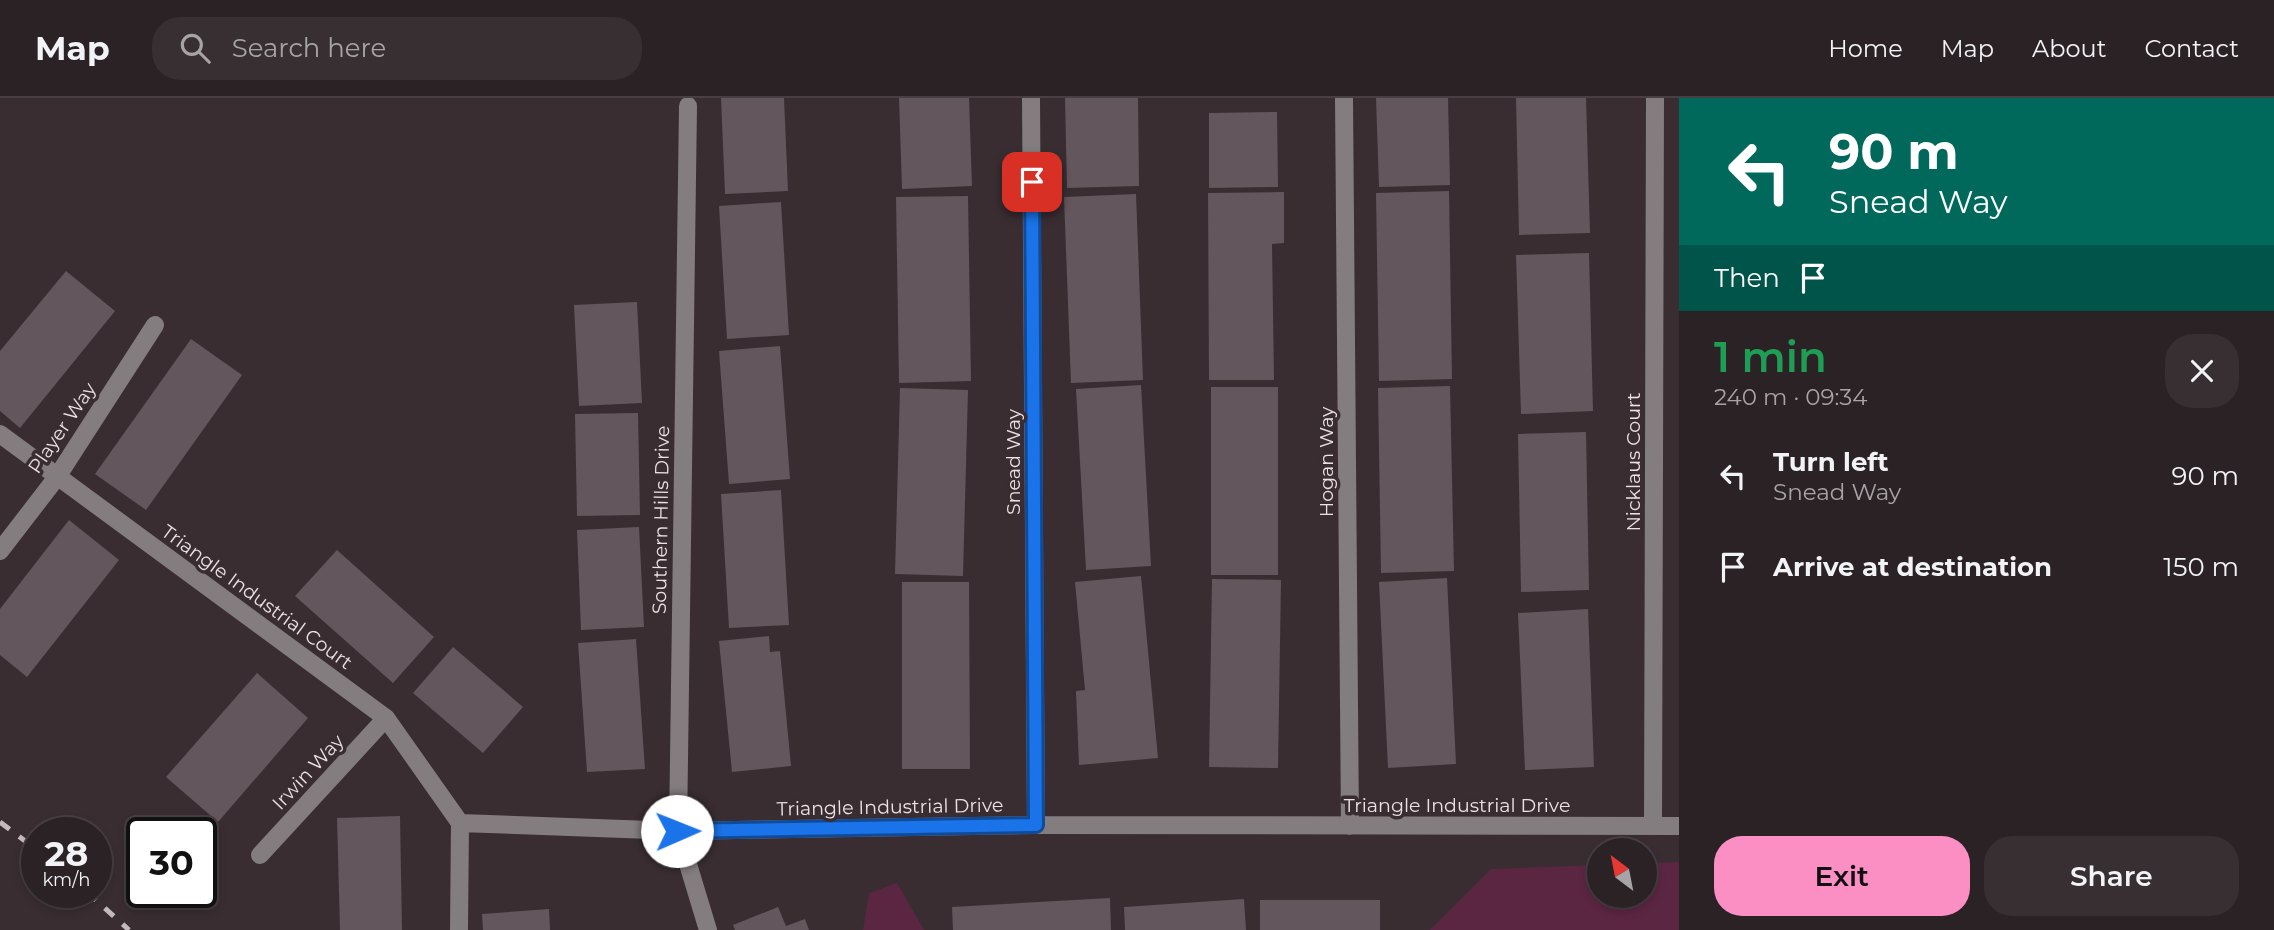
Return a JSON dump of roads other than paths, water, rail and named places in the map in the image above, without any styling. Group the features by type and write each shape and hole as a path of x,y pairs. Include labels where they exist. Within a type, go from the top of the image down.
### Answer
{"street":[{"name":"Snead Way","path":"1031,98 1036,825"},
{"name":"Hogan Way","path":"1344,98 1350,826"},
{"name":"Nicklaus Court","path":"1653,826 1655,98"},
{"name":"Southern Hills Drive","path":"688,106 677,831 708,930"},
{"name":"Player Way","path":"0,551 57,477 155,326"},
{"name":"Triangle Industrial Court","path":"0,434 386,718 460,823"},
{"name":"Irwin Way","path":"260,855 386,718"},
{"name":"Triangle Industrial Drive","path":"460,823 677,831 1036,825 1679,826"},
{"path":"459,930 460,823"}],"railway":[{"path":"0,822 21,838"},
{"path":"105,908 129,930"}]}
